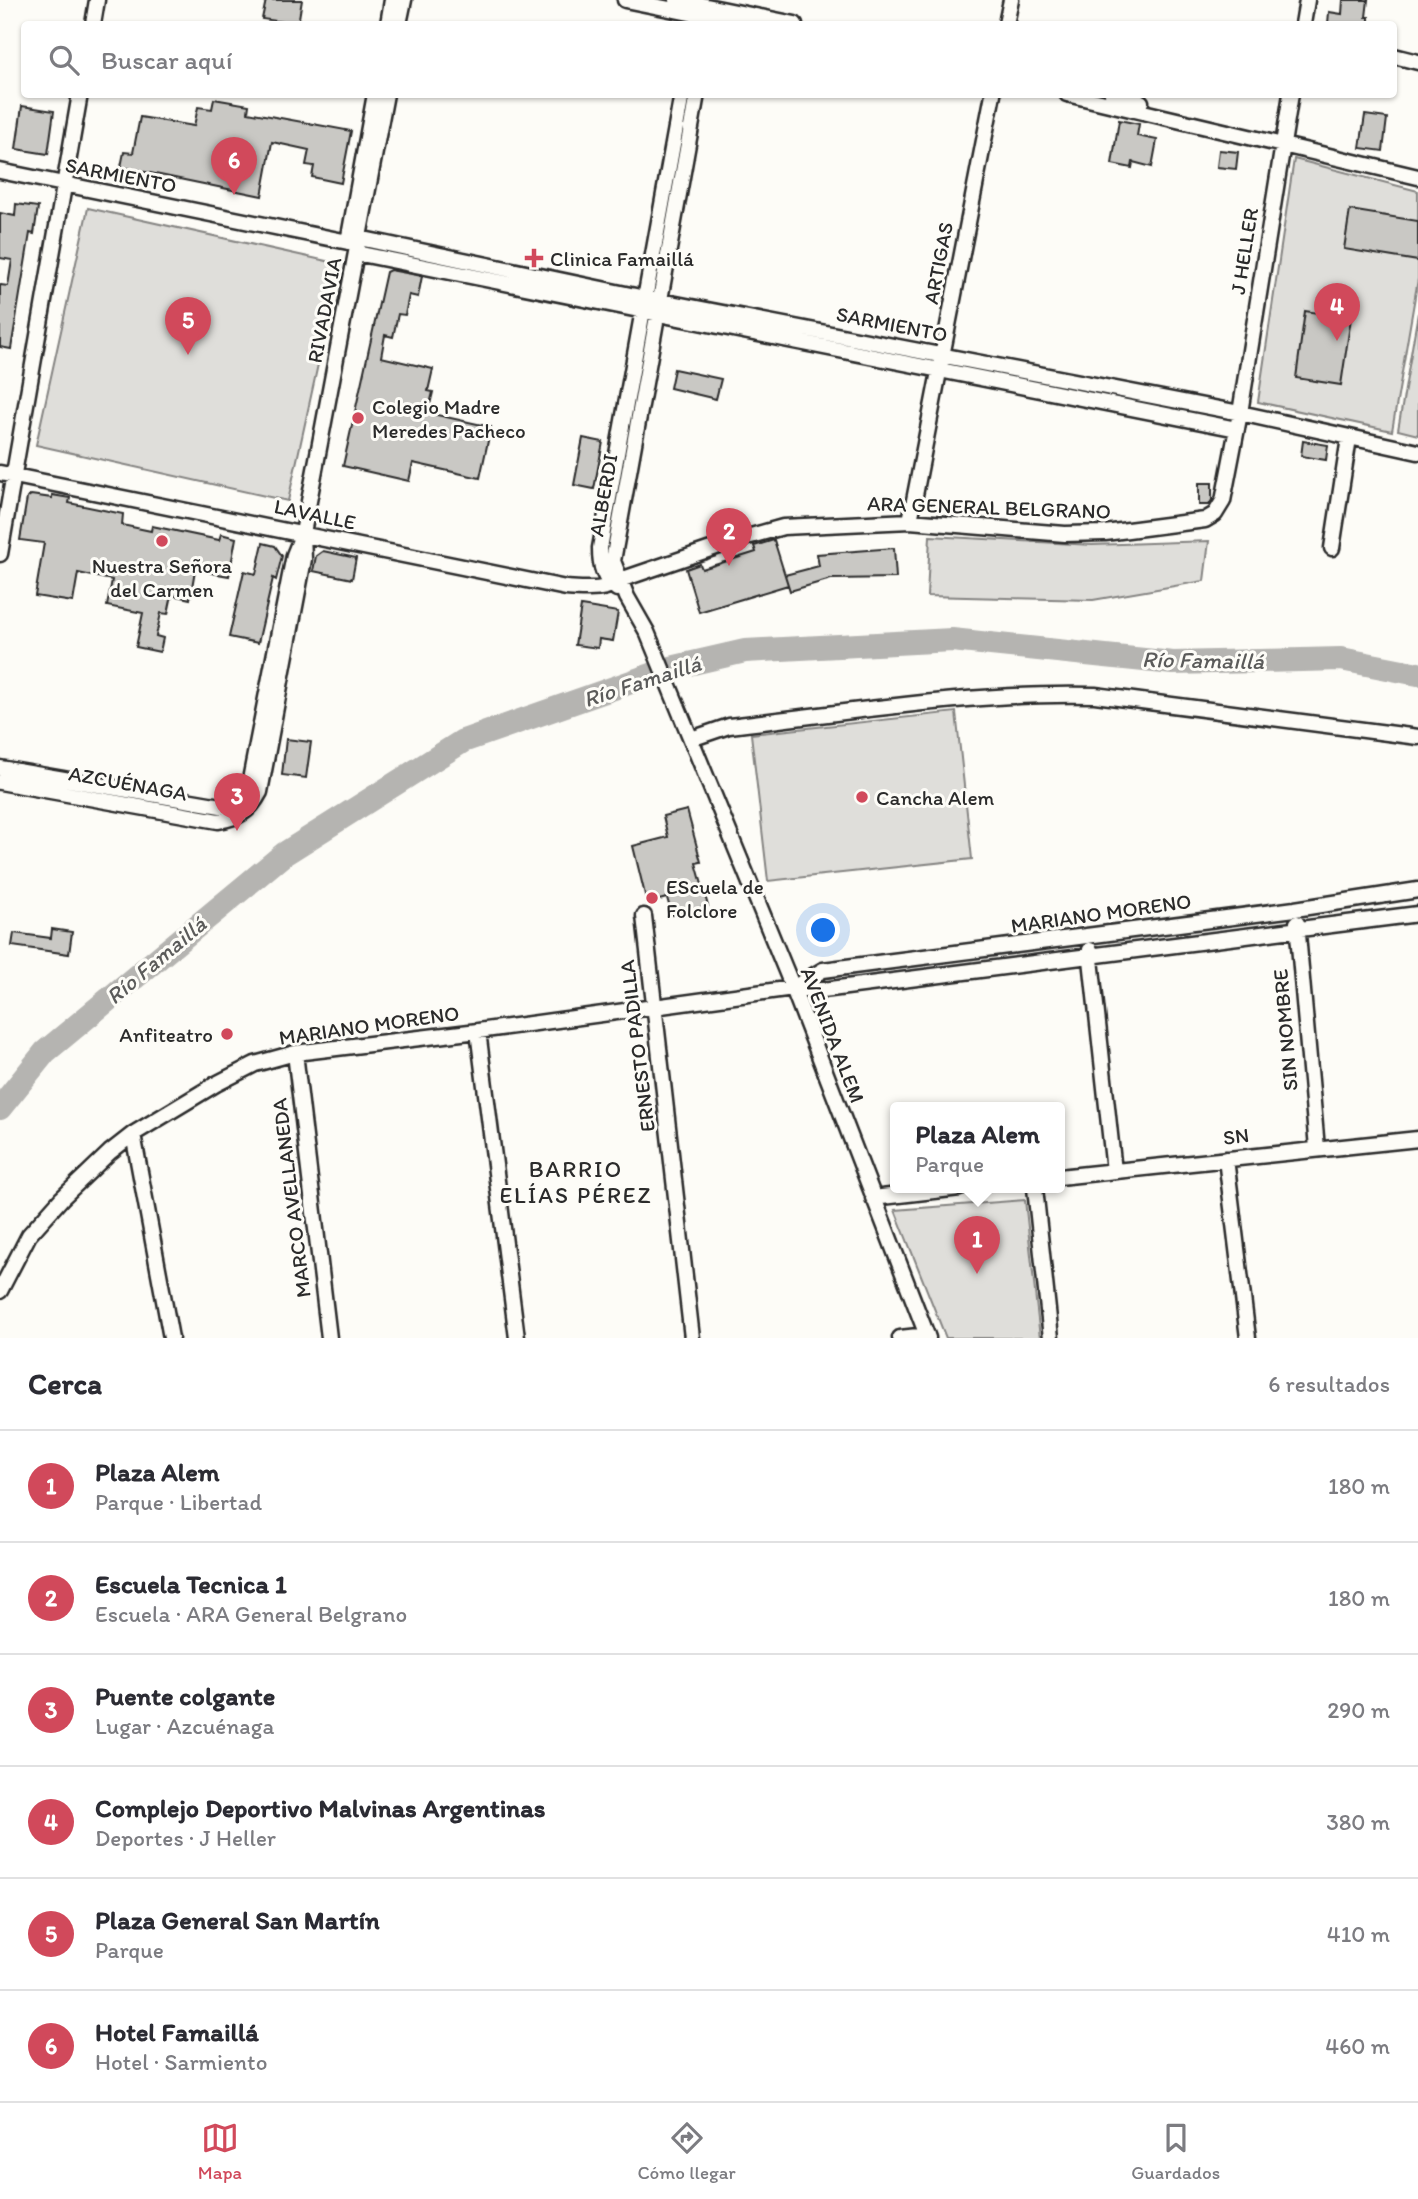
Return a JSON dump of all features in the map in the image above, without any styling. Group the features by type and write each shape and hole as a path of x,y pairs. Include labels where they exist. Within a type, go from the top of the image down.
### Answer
{"street":[{"path":"94,21 97,0"},
{"path":"389,21 393,0"},
{"path":"400,21 404,0"},
{"path":"625,0 774,21"},
{"path":"677,0 697,11"},
{"path":"1007,21 1011,0"},
{"path":"1304,21 1307,0"},
{"path":"712,12 736,21"},
{"path":"1397,57 1418,62"},
{"path":"0,554 7,475 79,98"},
{"name":"RIVADAVIA","path":"355,244 374,98"},
{"name":"RIVADAVIA","path":"243,807 294,555 303,533 355,244 385,98"},
{"name":"ALBERDI","path":"627,597 616,583 613,561 681,98"},
{"name":"ALBERDI","path":"651,307 696,98"},
{"name":"ARTIGAS","path":"911,522 992,98"},
{"path":"1086,98 1418,169"},
{"path":"1127,98 1418,177"},
{"name":"J HELLER","path":"1240,414 1290,98"},
{"name":"SARMIENTO","path":"0,171 651,307 1240,414 1418,452"},
{"name":"SARMIENTO","path":"940,361 1237,429"},
{"name":"ARA GENERAL BELGRANO","path":"616,583 740,539 783,527 911,522 1065,534 1124,532 1205,520 1215,514 1223,501 1240,414"},
{"path":"1332,548 1349,438"},
{"name":"LAVALLE","path":"7,475 566,588 600,589 616,583"},
{"name":"AVENIDA ALEM","path":"627,597 647,632 793,988 927,1337"},
{"path":"689,734 729,726 993,695 1043,694 1095,695 1418,737"},
{"name":"AZCUÉNAGA","path":"0,768 221,806 243,807 239,816 218,821 0,782"},
{"name":"MARIANO MORENO","path":"793,988 823,970 1295,909 1418,890"},
{"name":"SIN NOMBRE","path":"1295,909 1317,1148"},
{"name":"MARIANO MORENO","path":"0,1291 29,1235 62,1198 110,1152 133,1134 216,1084 255,1064 295,1053 793,988 823,990 1418,915"},
{"name":"ERNESTO PADILLA","path":"644,916 692,1338"},
{"path":"1088,936 1114,1171"},
{"path":"478,1031 517,1338"},
{"name":"MARCO AVELLANEDA","path":"295,1053 329,1338"},
{"path":"133,1134 171,1338"},
{"name":"SN","path":"1065,1176 1418,1139"},
{"path":"1226,1159 1248,1338"},
{"path":"873,1198 917,1193"},
{"path":"1036,1193 1051,1338"},
{"path":"900,1338 927,1337"}],"shaded area":[{"path":"1294,159 1418,191 1418,279 1392,431 1258,402"},
{"path":"88,208 340,264 288,501 36,445"},
{"path":"1418,313 1418,435 1398,430"},
{"path":"930,536 1092,545 1209,541 1204,581 1093,600 927,596"},
{"name":"Cancha Alem","path":"956,712 972,859 768,881 751,734"},
{"path":"1025,1200 1040,1338 946,1338 895,1210"}],"building":[{"path":"266,0 302,0 298,21 262,19"},
{"path":"1343,0 1368,0 1366,17 1369,17 1369,21 1328,21 1329,12 1342,14"},
{"path":"214,99 249,105 248,112 351,131 341,183 312,177 314,166 306,165 309,150 272,142 262,196 121,167 124,152 133,153 140,117 194,126 198,107 212,109"},
{"path":"22,106 54,111 48,154 16,149"},
{"path":"1365,115 1387,118 1383,151 1360,148"},
{"path":"1119,120 1139,124 1137,136 1157,140 1152,167 1133,162 1132,168 1112,164"},
{"path":"1219,150 1238,152 1236,169 1217,167"},
{"path":"16,204 38,207 34,234 30,233 11,349 0,347 0,285 8,286 12,260 0,258 0,213 15,216"},
{"path":"1350,210 1418,221 1418,261 1344,249"},
{"path":"390,270 422,276 418,297 409,295 405,315 398,314 393,337 385,335 381,357 433,369 428,391 433,392 428,413 491,427 480,478 413,463 409,481 343,466 386,272"},
{"path":"1305,311 1351,318 1341,385 1296,378"},
{"path":"674,369 721,379 716,399 670,388"},
{"path":"583,438 603,442 594,489 574,485"},
{"path":"1303,441 1328,445 1326,460 1301,456"},
{"path":"1199,483 1212,483 1212,500 1209,505 1199,505"},
{"path":"31,495 70,498 69,503 123,514 122,525 151,531 152,526 219,540 221,534 236,538 229,576 195,570 190,599 172,595 168,614 161,613 156,636 163,638 160,652 136,647 143,613 107,606 112,580 78,573 73,602 35,596 44,543 20,540 27,498"},
{"path":"774,540 788,585 699,612 686,569 700,564 702,569 756,552 754,546"},
{"path":"263,543 275,546 282,556 276,580 273,578 258,643 229,637 244,571 256,574"},
{"path":"894,548 896,578 831,579 790,591 785,575 819,566 817,554"},
{"path":"323,551 356,558 352,579 313,571 316,556"},
{"path":"581,606 618,612 613,641 599,639 598,648 575,645"},
{"path":"286,739 311,742 306,778 282,775"},
{"path":"687,810 701,862 696,863 708,906 672,915 667,898 647,903 633,846 668,837 663,816"},
{"path":"52,929 72,932 69,954 12,946 14,933 51,938"}],"waterway":[{"name":"Río Famaillá","path":"0,1108 45,1052 284,854 463,741 671,668 745,651 952,640 1173,663 1341,659 1418,674"}],"place":[{"name":"Hotel Famaillá","path":"234,195"},
{"name":"Clinica Famaillá","path":"534,258"},
{"name":"Complejo Deportivo Malvinas Argentinas","path":"1337,341"},
{"name":"Plaza General San Martín","path":"188,355"},
{"name":"Colegio Madre Meredes Pacheco","path":"358,418"},
{"name":"Nuestra Señora del Carmen","path":"162,541"},
{"name":"Escuela Tecnica 1","path":"729,566"},
{"name":"Cancha Alem","path":"862,797"},
{"name":"Puente colgante","path":"237,831"},
{"name":"EScuela de Folclore","path":"652,898"},
{"name":"Anfiteatro","path":"227,1034"},
{"name":"Plaza Alem","path":"977,1274"}],"district":[{"name":"BARRIO ELÍAS PÉREZ","path":"576,1182"}]}
